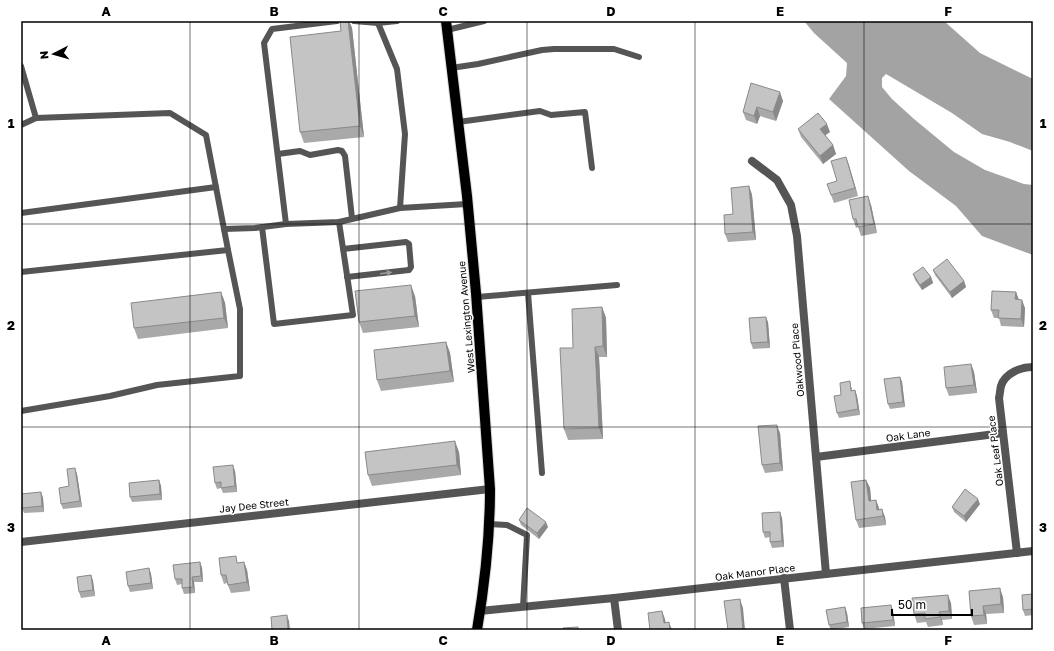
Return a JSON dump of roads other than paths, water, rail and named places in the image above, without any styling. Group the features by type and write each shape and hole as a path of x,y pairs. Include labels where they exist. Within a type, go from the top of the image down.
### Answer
{"main road":[{"name":"West Lexington Avenue","path":"446,25 477,297 490,489 488,549 477,630"}],"street":[{"name":"Oakwood Place","path":"752,161 777,180 791,205 797,236 826,574"},
{"name":"Oak Leaf Place","path":"1017,553 999,398 1002,384 1012,372 1033,367"},
{"name":"Oak Lane","path":"816,457 1003,433"},
{"name":"Jay Dee Street","path":"21,542 490,489"},
{"name":"Oak Manor Place","path":"480,611 614,598 1033,551"},
{"path":"784,578 790,630"},
{"path":"614,598 618,630"}],"lane":[{"path":"286,224 264,43 272,29 337,21"},
{"path":"354,21 378,23 397,21"},
{"path":"446,25 484,21"},
{"path":"378,23 397,69 405,134 400,208"},
{"path":"451,68 554,49 614,49 639,57"},
{"path":"21,66 36,118"},
{"path":"458,122 540,111 551,115 586,112 592,168"},
{"path":"21,125 36,118 170,113 206,134 240,309 240,376 157,385 110,396 21,411"},
{"path":"278,154 300,151 310,155 338,150 342,151 345,156 352,218"},
{"path":"21,213 216,187"},
{"path":"224,229 286,224 339,222 400,208 467,204"},
{"path":"262,227 274,324 352,315 339,222"},
{"path":"343,249 406,242 409,244 411,267 409,270 347,277"},
{"path":"21,272 228,250"},
{"path":"477,297 617,285"},
{"path":"528,293 542,473"},
{"path":"489,524 507,524 527,535 523,607"}]}
